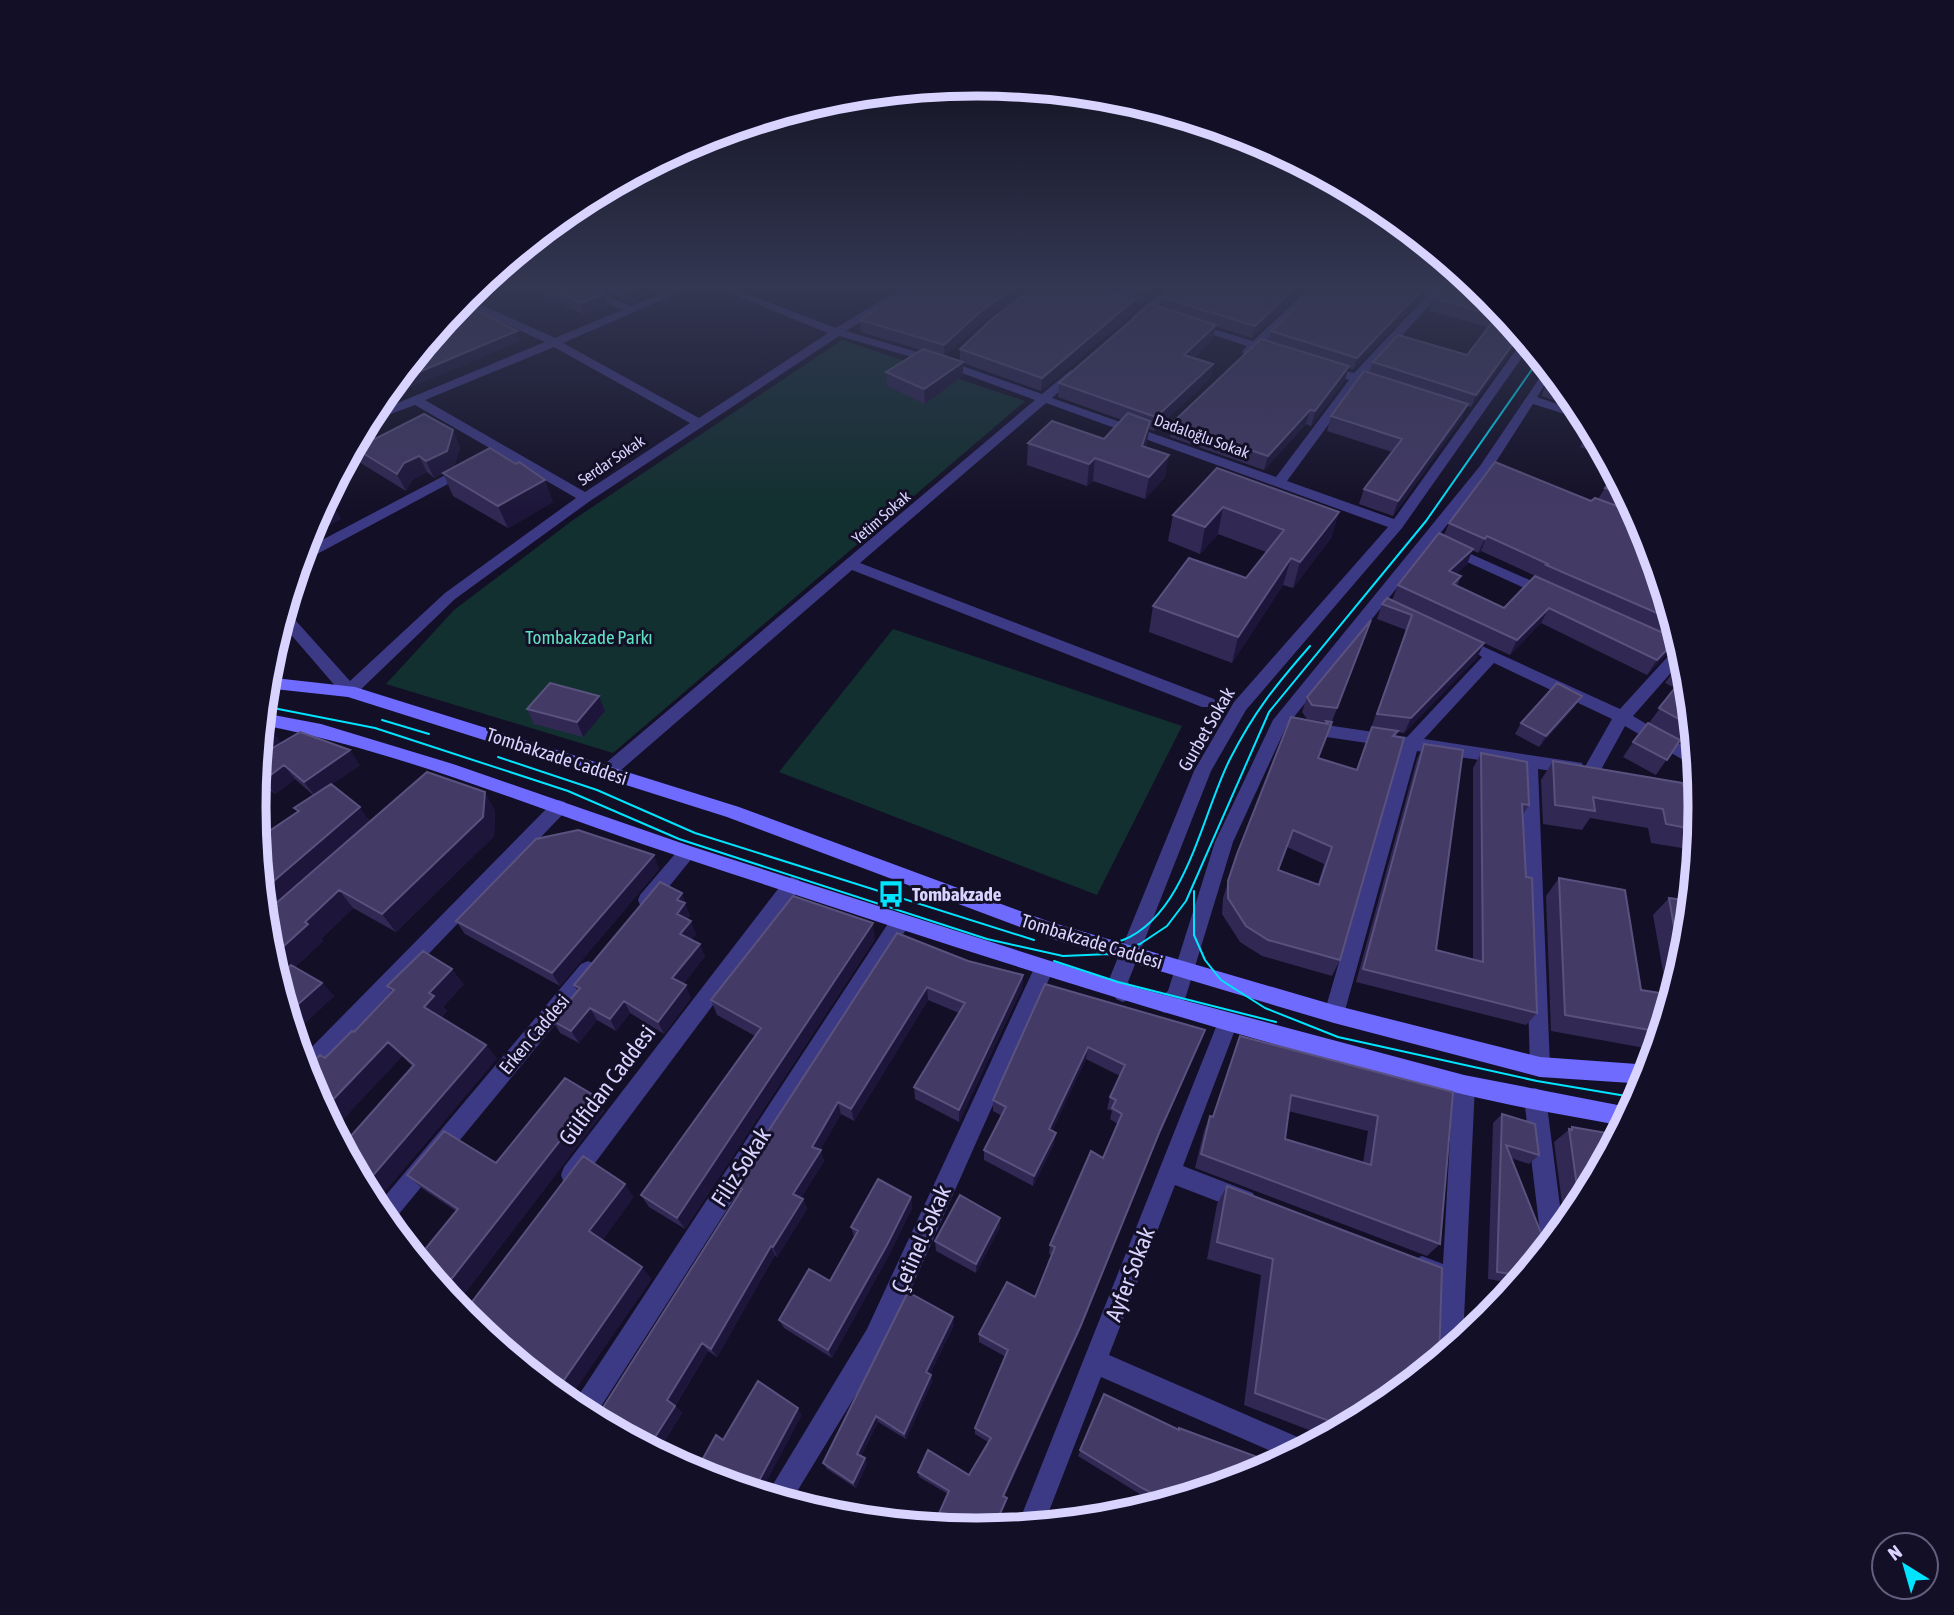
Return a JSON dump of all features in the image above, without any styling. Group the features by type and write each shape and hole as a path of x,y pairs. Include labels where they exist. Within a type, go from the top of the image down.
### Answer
{"main road":[{"name":"Tombakzade Caddesi","path":"277,684 349,691 733,812 1049,930 1334,1014 1540,1067 1637,1073"},
{"name":"Tombakzade Caddesi","path":"271,721 321,730 447,769 687,852 1123,993 1464,1085 1618,1115"}],"street":[{"path":"386,413 508,361"},
{"path":"589,361 699,423"},
{"name":"Serdar Sokak","path":"349,691 450,596 585,498 792,361"},
{"name":"Dadaloğlu Sokak","path":"935,361 1045,399 1162,434 1279,482 1397,525"},
{"path":"947,365 951,361"},
{"path":"1235,365 1239,361"},
{"path":"1279,482 1356,378 1373,361"},
{"name":"Gurbet Sokak","path":"1123,993 1118,982 1203,771 1240,706 1397,525 1471,414 1512,361"},
{"path":"1306,362 1392,389"},
{"name":"Yetim Sokak","path":"607,772 1086,363"},
{"path":"1165,1004 1176,996 1224,842 1279,724 1385,606 1429,539 1491,471 1544,379"},
{"path":"1531,399 1568,411"},
{"path":"416,400 585,498"},
{"path":"314,549 502,450"},
{"path":"1429,539 1558,597"},
{"path":"852,565 1208,703"},
{"path":"290,624 349,691"},
{"path":"1632,630 1669,646"},
{"path":"1467,645 1622,717 1686,756"},
{"path":"1334,1014 1411,743 1492,656"},
{"path":"1591,772 1622,717 1673,661"},
{"path":"1279,724 1529,760 1614,777"},
{"path":"300,744 321,730"},
{"path":"1529,760 1540,1067"},
{"path":"427,787 447,769"},
{"path":"1650,784 1688,791"},
{"path":"1673,789 1688,823"},
{"path":"312,1060 559,807"},
{"path":"633,916 687,852"},
{"name":"Gülfidan Caddesi","path":"557,1196 792,885"},
{"name":"Filiz Sokak","path":"588,1403 900,922"},
{"name":"Erken Caddesi","path":"390,1208 597,959"},
{"name":"Çetinel Sokak","path":"782,1492 876,1338 1044,968"},
{"name":"Ayfer Sokak","path":"1034,1516 1228,1022"},
{"path":"1450,1338 1464,1085"},
{"path":"1535,1098 1551,1226"},
{"path":"1170,1172 1260,1206"},
{"path":"1401,1260 1452,1280"},
{"path":"1096,1362 1289,1446"}],"green space":[{"name":"Tombakzade Parkı","path":"810,361 906,361 1025,401 613,753 386,684 454,610 573,520"},
{"path":"893,629 1182,726 1097,895 779,772"}],"building":[{"path":"424,361 444,361 414,374"},
{"path":"903,361 963,362 924,389 886,372"},
{"path":"995,361 1062,361 1042,378"},
{"path":"1084,361 1205,361 1213,364 1156,417 1059,383"},
{"path":"1237,361 1334,361 1349,366 1315,411 1310,410 1268,456 1172,423"},
{"path":"1374,361 1500,361 1476,395"},
{"path":"1364,371 1468,404 1398,501 1364,489 1402,439 1331,416"},
{"path":"1128,413 1150,421 1142,446 1169,455 1149,477 1095,458 1089,464 1028,443 1052,421 1104,439"},
{"path":"424,414 453,430 447,451 426,461 419,456 404,463 397,474 361,452 371,436 375,439"},
{"path":"490,448 516,464 519,462 545,480 498,506 443,473"},
{"path":"1495,462 1591,501 1595,498 1622,508 1651,579 1662,615 1487,536 1485,539 1449,523"},
{"path":"1217,468 1339,512 1300,562 1291,558 1238,637 1153,606 1189,558 1246,578 1284,530 1223,507 1205,527 1173,515"},
{"path":"1439,533 1473,549 1449,571 1461,576 1453,584 1504,608 1535,576 1667,634 1670,647 1657,660 1549,608 1517,640 1398,585"},
{"path":"1387,598 1484,643 1411,718 1377,714 1412,615 1382,604"},
{"path":"1371,620 1337,708 1312,705 1307,697"},
{"path":"550,683 599,696 577,722 527,709"},
{"path":"1557,683 1582,696 1546,736 1521,723"},
{"path":"1677,685 1683,721 1659,708"},
{"path":"1291,717 1328,724 1326,721 1332,722 1318,758 1357,770 1372,727 1398,731 1393,736 1404,738 1340,960 1268,940 1246,926 1228,898 1228,881","holes":["1293,830 1332,847 1319,885 1278,870"]},
{"path":"1648,723 1680,740 1667,760 1633,742"},
{"path":"300,732 350,750 304,782 284,765 267,778 268,751"},
{"path":"1424,744 1463,750 1436,950 1483,962 1481,753 1527,762 1529,805 1522,804 1526,877 1532,878 1537,1013 1363,969"},
{"path":"1553,761 1682,783 1688,795 1688,828 1666,824 1663,809 1593,797 1595,811 1555,805"},
{"path":"427,772 485,792 483,817 382,914 339,890 280,950 273,909 277,906 274,905"},
{"path":"331,784 360,807 270,884 267,833 299,811 294,808"},
{"path":"578,830 654,855 552,973 456,921 536,839"},
{"path":"1559,878 1625,890 1641,990 1664,994 1653,1031 1565,1015"},
{"path":"660,882 682,893 677,900 685,903 677,914 691,921 680,934 700,944 672,978 686,985 658,1022 624,1001 610,1019 590,1008 571,1031 553,1021 580,988 574,985"},
{"path":"793,896 873,923 677,1218 641,1195 761,1028 711,1000"},
{"path":"1669,898 1682,900 1676,938"},
{"path":"897,933 968,961 1023,975 959,1110 914,1087 965,1003 927,987 851,1109 838,1102 812,1147 821,1150 793,1194 803,1199 773,1247 771,1246 711,1349 702,1343 667,1400 675,1406 653,1440 601,1411 742,1189 734,1184"},
{"path":"423,951 452,969 429,993 434,996 424,1007 486,1045 371,1178 348,1139 414,1065 388,1042 330,1102 313,1062 320,1055 325,1058 354,1032 394,990 387,986"},
{"path":"291,965 322,983 295,1007 285,970"},
{"path":"1045,984 1205,1030 1159,1133 1081,1325 1003,1496 1007,1498 998,1518 937,1517 949,1491 918,1472 928,1450 969,1475 991,1438 975,1428 1008,1350 979,1334 1007,1282 1035,1297 1055,1247 1050,1245 1091,1151 1103,1158 1122,1114 1112,1108 1116,1100 1110,1097 1125,1065 1088,1047 1049,1129 1056,1133 1034,1176 984,1150 1006,1107 993,1100"},
{"path":"1240,1036 1453,1092 1440,1244 1201,1154 1210,1116 1213,1117","holes":["1291,1095 1378,1116 1371,1165 1285,1139"]},
{"path":"565,1078 595,1096 448,1283 423,1252 458,1209 407,1175 444,1131 496,1163"},
{"path":"1502,1114 1535,1124 1539,1155 1506,1145 1543,1238 1513,1274 1497,1272"},
{"path":"1572,1127 1609,1133 1577,1188 1569,1129 1572,1130"},
{"path":"583,1156 625,1184 589,1231 642,1267 561,1384 508,1342 469,1305"},
{"path":"878,1179 911,1197 828,1350 779,1320 809,1269 830,1281 858,1231 851,1227"},
{"path":"1227,1186 1442,1268 1439,1347 1372,1399 1334,1423 1255,1393 1273,1259 1217,1242"},
{"path":"960,1195 1000,1218 976,1264 935,1241"},
{"path":"908,1292 953,1317 926,1372 931,1375 904,1434 876,1416 857,1454 865,1458 853,1483 823,1463"},
{"path":"758,1381 798,1408 757,1484 701,1463 716,1435 723,1440"},
{"path":"1104,1394 1179,1430 1262,1459 1206,1481 1157,1496 1080,1450"}],"tram line":[{"path":"273,708 375,728 568,791 679,839 987,939 1063,956 1110,954 1140,944 1167,926 1186,901 1269,712 1426,521 1534,366"},
{"path":"1097,946 1123,940 1145,927 1162,909 1190,861 1220,782 1239,742 1266,700 1310,646"},
{"path":"382,720 429,734"},
{"path":"498,757 597,790 695,833 1034,940"},
{"path":"1194,891 1194,935 1205,960 1221,980 1265,1008 1338,1037 1537,1081 1627,1096"},
{"path":"1054,961 1118,982 1276,1022"}],"place":[{"name":"Tombakzade","path":"891,894"}]}
